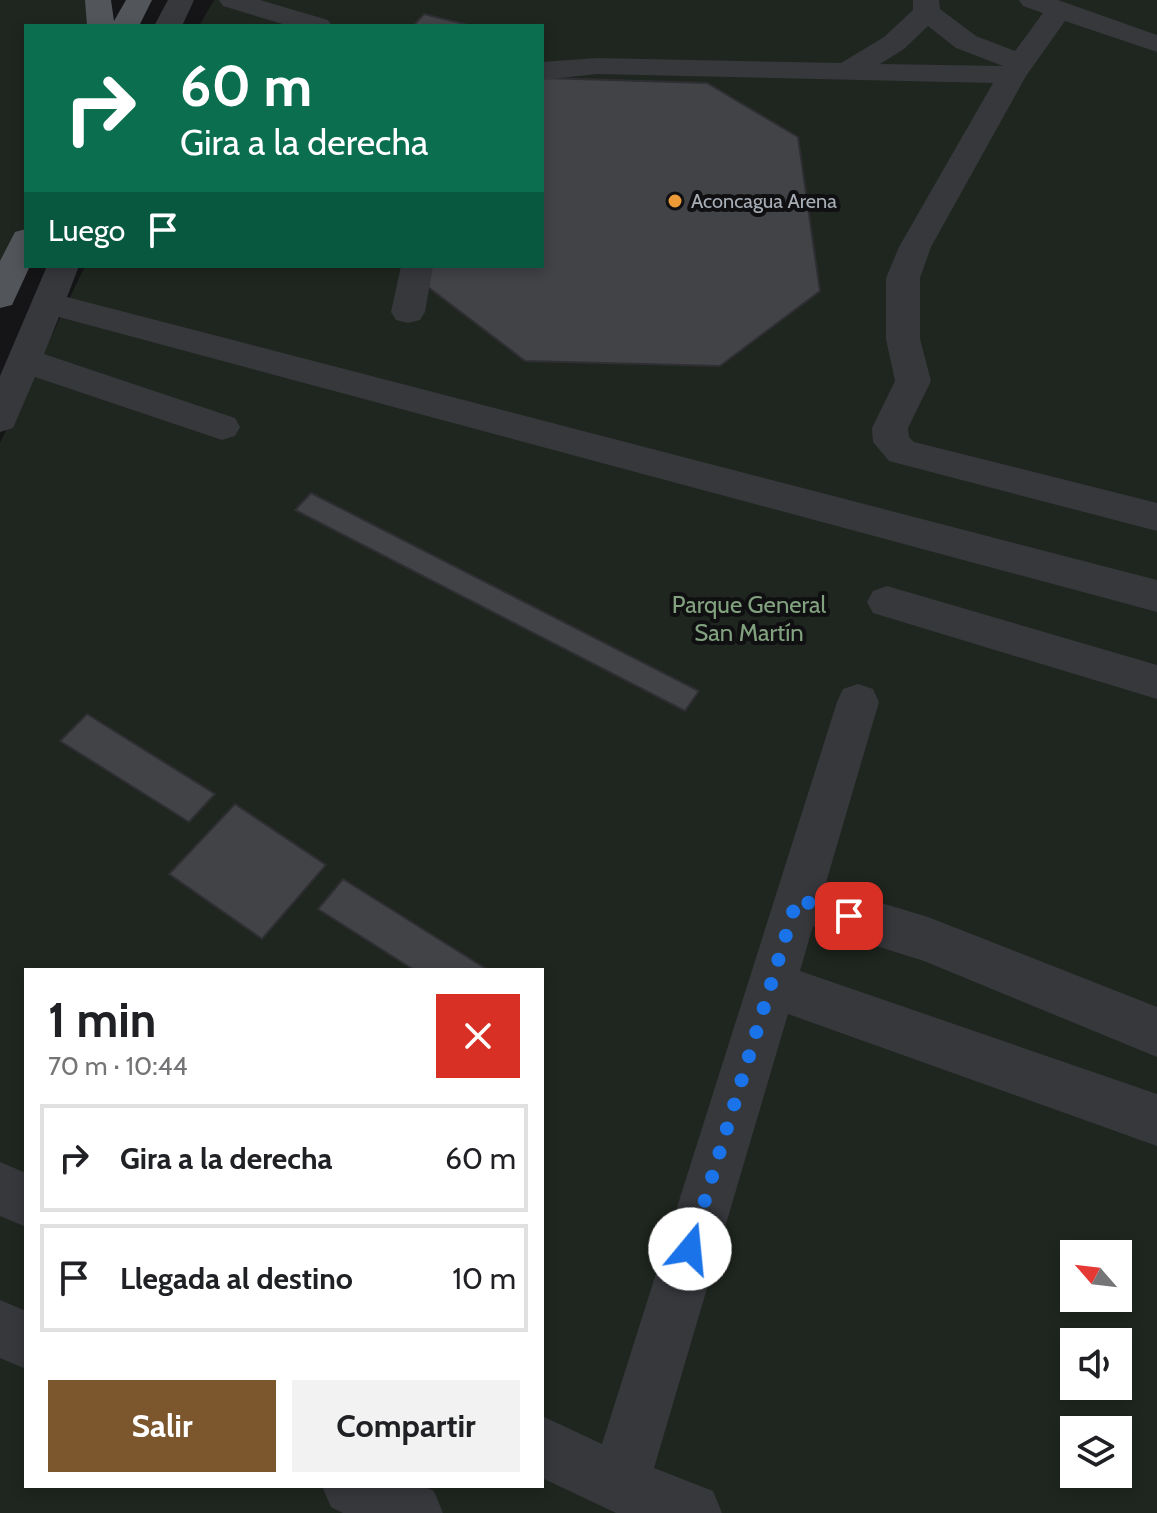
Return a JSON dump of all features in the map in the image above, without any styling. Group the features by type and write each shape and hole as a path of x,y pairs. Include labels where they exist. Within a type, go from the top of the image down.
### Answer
{"main road":[{"path":"98,0 101,24"},
{"path":"126,24 139,0"},
{"path":"0,297 24,243"}],"lane":[{"path":"169,24 181,0"},
{"path":"232,0 311,24"},
{"path":"1157,44 1046,5 1016,69 915,247 903,278 903,339 913,381 890,428 891,442 902,452 1157,517"},
{"path":"851,69 894,43 926,6 966,42 1016,69"},
{"path":"544,71 597,66 1016,69"},
{"path":"0,419 62,268"},
{"path":"408,312 417,268"},
{"path":"47,303 1157,596"},
{"path":"23,360 222,427"},
{"path":"887,602 1157,682"},
{"path":"619,1484 769,984 858,702"},
{"path":"797,899 928,940 1157,1032"},
{"path":"769,984 1157,1120"},
{"path":"0,1189 24,1199"},
{"path":"0,1328 24,1339"},
{"path":"544,1447 619,1484 691,1513"},
{"path":"356,1488 412,1513"}],"green space":[{"path":"0,0 98,0 101,24 24,24 24,243 0,297"},
{"name":"Parque General San Martín","path":"214,0 1157,0 1157,1513 0,1513 0,443 84,268 544,268 544,24 200,24"}],"building":[{"path":"424,14 464,24 415,24"},
{"name":"Aconcagua Arena","path":"544,79 707,83 798,137 820,291 720,366 525,361 424,284 427,268 544,268"},
{"path":"311,493 699,691 685,711 295,510"},
{"path":"87,714 215,794 189,822 60,741"},
{"path":"235,804 326,865 262,939 169,874"},
{"path":"343,879 485,968 411,968 318,909"}],"place":[{"name":"Aconcagua Arena","path":"675,201"}],"route":[{"path":"690,1249 797,899 849,916"}]}
